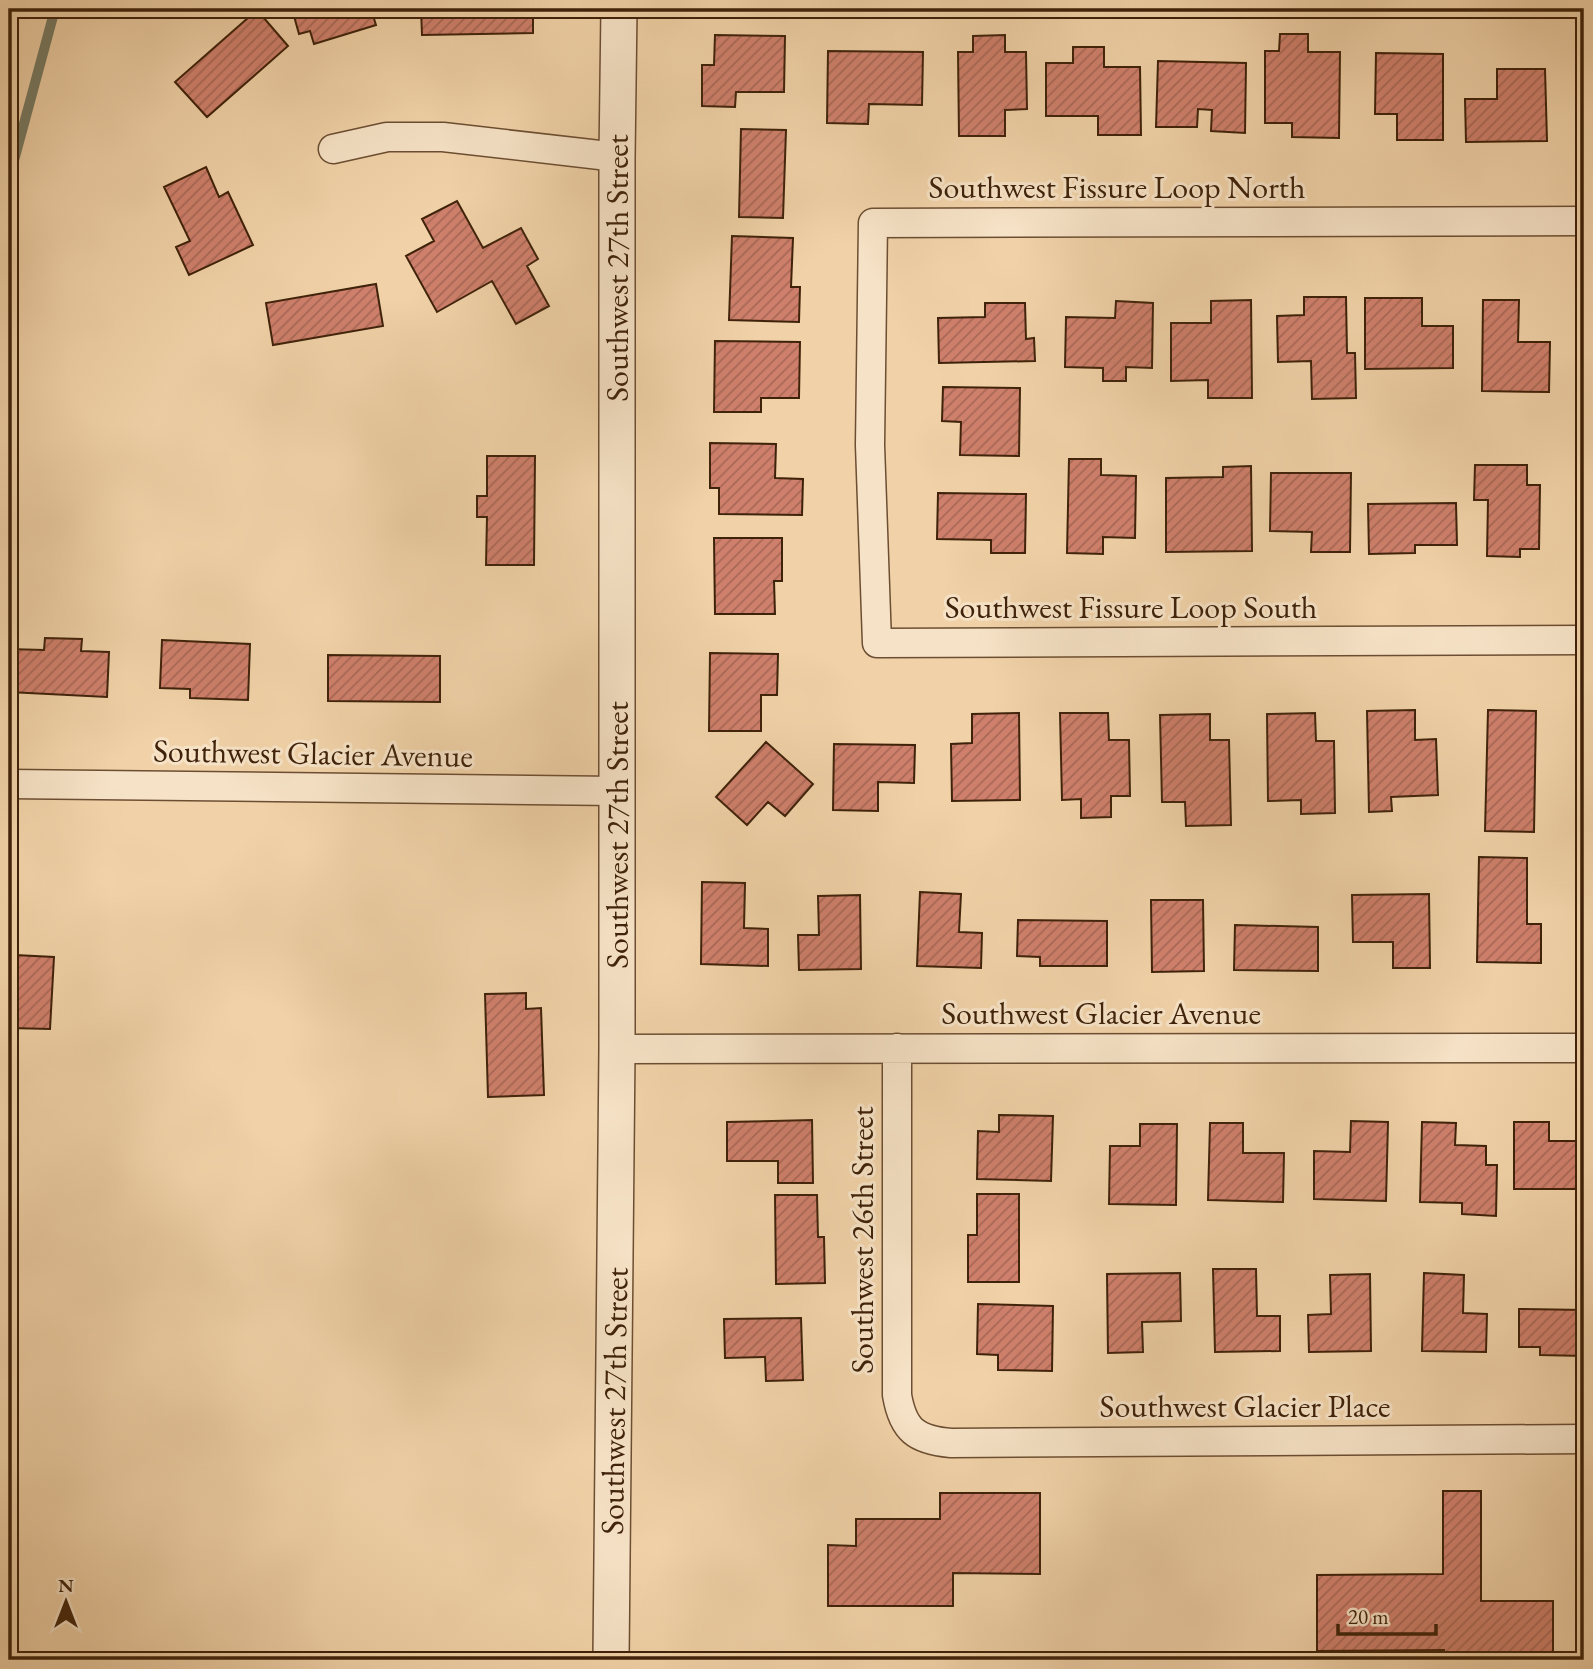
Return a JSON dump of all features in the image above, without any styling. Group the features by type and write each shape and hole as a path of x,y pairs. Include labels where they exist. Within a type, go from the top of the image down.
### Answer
{"street":[{"name":"Southwest 27th Street","path":"611,1660 617,1049 619,9"},
{"path":"333,149 387,138 443,138 617,157"},
{"name":"Southwest Fissure Loop North","path":"870,445 873,223 1584,221"},
{"name":"Southwest Fissure Loop South","path":"870,445 877,643 1584,640"},
{"name":"Southwest Glacier Avenue","path":"9,784 617,791"},
{"name":"Southwest 26th Street","path":"897,1048 897,1395 900,1415 910,1430"},
{"name":"Southwest Glacier Avenue","path":"617,1049 1584,1048"},
{"name":"Southwest Glacier Place","path":"910,1430 929,1441 951,1444 1584,1439"}],"building":[{"path":"292,9 371,9 376,25 314,44 310,31 299,34"},
{"path":"421,9 533,9 533,33 422,35"},
{"path":"257,10 288,46 207,117 175,82"},
{"path":"1280,34 1308,34 1308,52 1340,52 1339,138 1292,137 1292,123 1265,123 1265,51 1279,51"},
{"path":"715,35 785,36 784,92 736,92 735,107 702,106 702,65 714,65"},
{"path":"1005,35 1005,52 1026,52 1027,109 1005,110 1005,136 959,136 958,52 973,52 973,36"},
{"path":"1073,47 1104,47 1104,67 1140,67 1141,135 1098,135 1098,116 1046,116 1046,63 1073,63"},
{"path":"828,51 923,52 922,105 869,104 868,124 827,123"},
{"path":"1376,53 1443,54 1443,140 1397,140 1397,114 1375,114"},
{"path":"1158,61 1246,63 1245,133 1211,131 1212,110 1198,109 1197,127 1156,127"},
{"path":"1497,69 1545,69 1547,141 1466,142 1465,99 1497,99"},
{"path":"741,129 786,130 783,218 739,217"},
{"path":"206,167 219,197 228,192 253,245 189,275 176,247 190,241 164,187"},
{"path":"457,201 483,248 521,228 538,259 527,266 549,306 516,324 492,281 437,312 406,256 434,241 422,219"},
{"path":"732,236 793,238 791,287 800,287 799,322 729,320"},
{"path":"376,284 383,326 273,345 266,303"},
{"path":"1304,297 1346,297 1347,353 1355,353 1356,398 1312,399 1311,361 1278,362 1277,316 1304,315"},
{"path":"1365,298 1422,298 1422,326 1453,326 1453,368 1365,369"},
{"path":"1251,300 1252,398 1208,398 1208,380 1171,381 1171,323 1211,323 1211,301"},
{"path":"1483,300 1519,300 1518,342 1550,342 1549,392 1482,391"},
{"path":"1116,301 1153,303 1152,368 1126,367 1126,381 1103,381 1103,368 1065,367 1066,317 1115,318"},
{"path":"985,303 1025,303 1026,339 1034,338 1035,361 939,363 938,318 985,317"},
{"path":"715,341 800,342 799,398 761,398 761,412 714,412"},
{"path":"943,387 1020,388 1019,456 960,455 961,422 942,421"},
{"path":"710,443 776,444 775,478 803,479 802,515 719,514 719,488 710,488"},
{"path":"487,456 535,456 534,565 486,565 487,517 477,517 477,496 487,496"},
{"path":"1069,459 1101,459 1101,475 1136,476 1135,538 1103,537 1103,554 1067,553"},
{"path":"1475,465 1527,465 1527,485 1540,485 1539,549 1520,549 1520,557 1487,556 1488,500 1474,500"},
{"path":"1251,466 1252,551 1166,552 1166,478 1223,477 1223,467"},
{"path":"1271,473 1351,473 1350,552 1311,552 1312,532 1270,531"},
{"path":"938,493 1026,494 1025,553 991,553 991,540 937,539"},
{"path":"1456,503 1457,545 1415,545 1415,553 1369,554 1368,504"},
{"path":"714,538 782,538 782,581 774,581 775,614 715,614"},
{"path":"45,638 82,639 81,651 109,652 107,697 9,692 9,649 44,650"},
{"path":"162,640 250,644 248,700 190,698 190,689 160,688"},
{"path":"710,653 778,654 777,695 761,695 761,731 709,731"},
{"path":"328,655 440,656 440,702 328,701"},
{"path":"1415,710 1415,740 1436,739 1438,795 1391,797 1392,811 1369,812 1367,711"},
{"path":"1488,710 1536,711 1534,832 1485,831"},
{"path":"1019,713 1020,800 952,801 951,744 972,743 972,714"},
{"path":"1060,713 1108,713 1109,740 1129,740 1130,796 1111,796 1111,817 1081,818 1081,799 1062,800"},
{"path":"1315,713 1316,741 1334,741 1335,813 1301,814 1301,800 1268,801 1267,714"},
{"path":"1210,714 1210,740 1229,740 1231,825 1186,826 1185,802 1162,802 1160,715"},
{"path":"766,742 813,784 785,816 768,802 747,825 716,797"},
{"path":"834,744 915,745 914,783 878,782 878,811 833,810"},
{"path":"1479,857 1527,858 1527,924 1541,924 1541,963 1477,962"},
{"path":"702,882 745,883 744,928 768,929 768,966 701,964"},
{"path":"920,892 961,894 959,932 982,933 981,968 917,966"},
{"path":"1429,894 1430,968 1393,968 1393,942 1353,942 1352,895"},
{"path":"860,895 861,969 799,970 798,935 819,935 818,896"},
{"path":"1151,900 1203,900 1204,971 1152,972"},
{"path":"1018,920 1107,921 1107,966 1040,966 1040,957 1017,956"},
{"path":"1235,925 1318,927 1318,971 1234,970"},
{"path":"9,946 16,946 15,955 54,957 50,1029 9,1028"},
{"path":"526,993 526,1009 541,1008 544,1095 488,1097 485,994"},
{"path":"999,1115 1053,1116 1051,1181 977,1179 978,1131 999,1132"},
{"path":"812,1120 813,1183 778,1183 778,1161 727,1161 727,1122"},
{"path":"1351,1121 1388,1122 1386,1201 1314,1199 1314,1151 1350,1152"},
{"path":"1422,1122 1456,1123 1455,1145 1486,1146 1486,1165 1497,1165 1496,1216 1462,1214 1462,1203 1420,1202"},
{"path":"1514,1122 1549,1122 1549,1141 1584,1141 1584,1189 1514,1189"},
{"path":"1210,1123 1243,1123 1243,1153 1284,1153 1283,1202 1208,1200"},
{"path":"1140,1124 1177,1124 1176,1205 1109,1204 1110,1146 1140,1146"},
{"path":"977,1194 1019,1194 1019,1282 968,1282 968,1235 977,1235"},
{"path":"775,1195 817,1195 818,1237 824,1237 825,1283 776,1284"},
{"path":"1213,1269 1256,1269 1257,1316 1280,1316 1280,1351 1215,1352"},
{"path":"1180,1273 1181,1321 1142,1322 1143,1352 1108,1353 1107,1274"},
{"path":"1424,1273 1464,1275 1463,1313 1487,1314 1486,1352 1422,1351"},
{"path":"1370,1274 1371,1351 1309,1352 1308,1315 1331,1314 1330,1275"},
{"path":"978,1304 1053,1306 1052,1371 998,1370 998,1355 977,1354"},
{"path":"1519,1309 1584,1310 1584,1356 1540,1355 1540,1347 1519,1347"},
{"path":"801,1318 803,1380 766,1381 765,1357 725,1358 724,1319"},
{"path":"1443,1491 1481,1491 1481,1601 1553,1601 1553,1660 1444,1660 1444,1650 1317,1651 1317,1575 1443,1574"},
{"path":"940,1493 1040,1493 1040,1574 953,1573 953,1606 828,1606 828,1545 856,1546 856,1519 940,1519"}],"waterway":[{"path":"9,179 55,9"}]}
